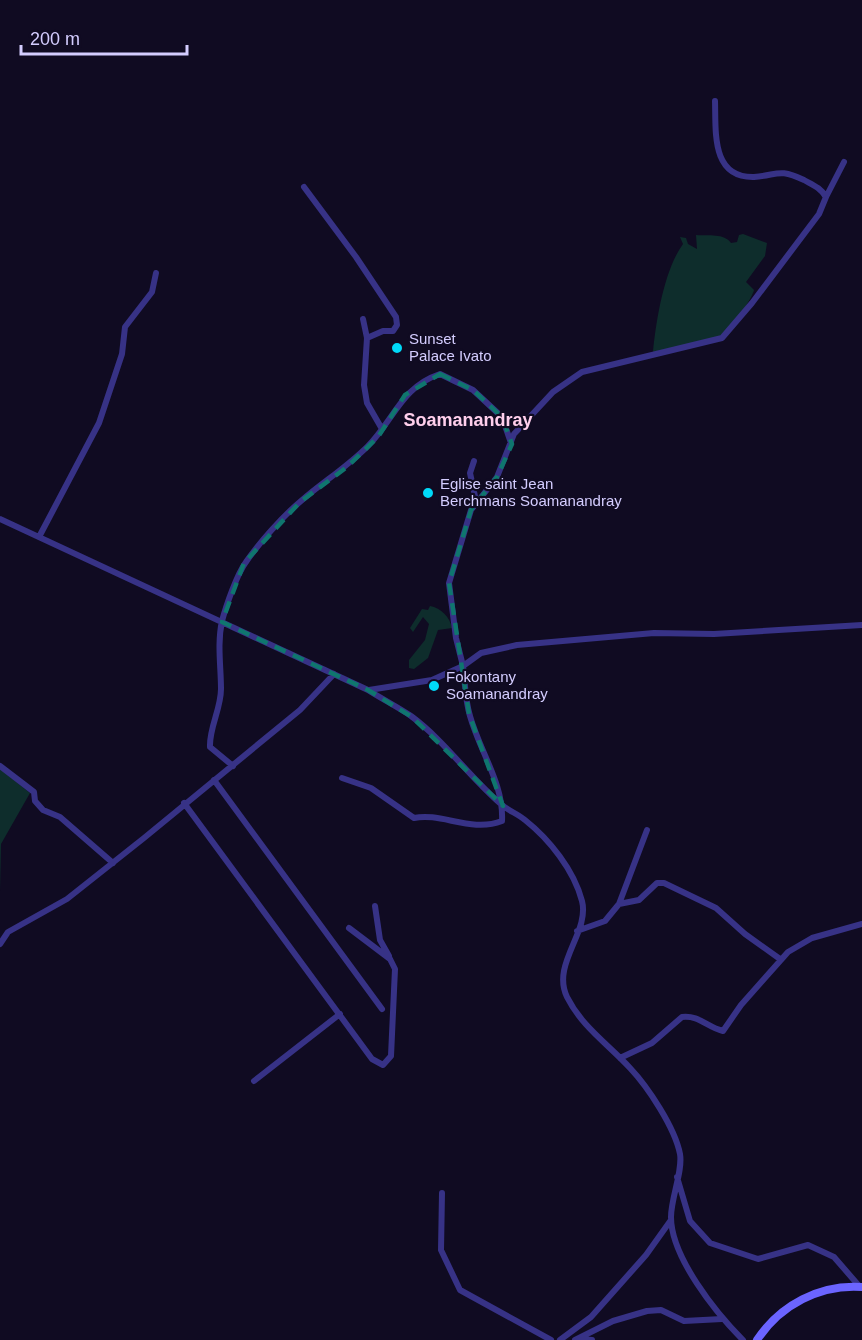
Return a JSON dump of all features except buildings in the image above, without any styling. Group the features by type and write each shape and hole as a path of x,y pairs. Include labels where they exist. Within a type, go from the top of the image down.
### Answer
{"street":[{"path":"715,101 720,159 728,169 736,175 754,177 786,172 817,187 826,197"},
{"path":"342,778 371,788 414,818 423,816 450,822 492,825 502,821 503,806 499,789 469,714 449,583 471,510 497,477 512,444 514,434 553,392 582,372 722,338 752,303 819,214 844,162"},
{"path":"304,187 356,257 396,317 397,325 393,331 383,331 368,338"},
{"path":"39,537 99,423 122,354 125,327 152,292 156,273"},
{"path":"363,319 368,338 364,385 367,403 382,429"},
{"path":"233,766 210,747 210,737 216,722 221,690 218,665 222,622 244,563 300,502 347,467 378,437 405,395 440,374 473,390 502,417 512,444"},
{"path":"474,461 470,473 476,501"},
{"path":"0,519 368,690 412,717 503,806 524,819 558,855 570,873 582,900 583,915 564,972 566,994 586,1025 620,1058 648,1092 666,1122 680,1155 672,1193 671,1220 694,1282 722,1318 744,1340"},
{"path":"368,690 432,680 463,666 481,653 517,645 654,633 714,634 862,625"},
{"path":"0,944 8,932 67,899 233,766 300,710 334,675"},
{"path":"0,766 34,792 36,801 43,810 60,817 113,862"},
{"path":"214,780 382,1009"},
{"path":"184,803 376,1064 383,1065 389,1061 391,1056 395,969 380,940 375,906"},
{"path":"577,931 605,921 619,904 647,831"},
{"path":"619,904 639,900 657,883 664,883 716,908 745,934 780,959"},
{"path":"620,1058 652,1043 681,1017 699,1018 713,1028 723,1031 780,959 812,938 862,924"},
{"path":"349,928 390,959"},
{"path":"254,1082 340,1014"},
{"path":"677,1177 690,1221 710,1243 758,1259 808,1245 834,1257 861,1287"},
{"path":"442,1193 441,1250 460,1290 550,1340"},
{"path":"560,1340 591,1317 646,1255 671,1220"},
{"path":"757,1340 767,1324 809,1294 832,1288 861,1287"},
{"path":"578,1340 613,1321 647,1311 661,1310 684,1321 722,1318"},
{"path":"578,1340 591,1317"},
{"path":"578,1340 592,1340"}],"highlighted area":[{"path":"440,374 473,390 502,417 512,444 497,477 471,510 449,583 469,714 503,806 412,717 368,690 222,622 244,563 300,502 347,467 378,437 405,395"}],"green space":[{"path":"743,234 767,243 765,256 746,282 754,290 735,321 726,332 716,338 653,352 666,281 683,244 680,237 686,238 688,244 697,249 696,235 720,236 731,243 737,242 739,235"},
{"path":"430,606 444,614 452,628 438,630 428,658 414,669 409,668 409,660 425,640 429,624 423,617 413,632 410,628 422,609 428,610"},
{"path":"0,769 30,793 1,844 0,891"}],"place":[{"name":"Sunset Palace Ivato","path":"397,348"},
{"name":"Eglise saint Jean Berchmans Soamanandray","path":"428,493"},
{"name":"Fokontany Soamanandray","path":"434,686"}],"district":[{"name":"Soamanandray","path":"468,420"}]}
